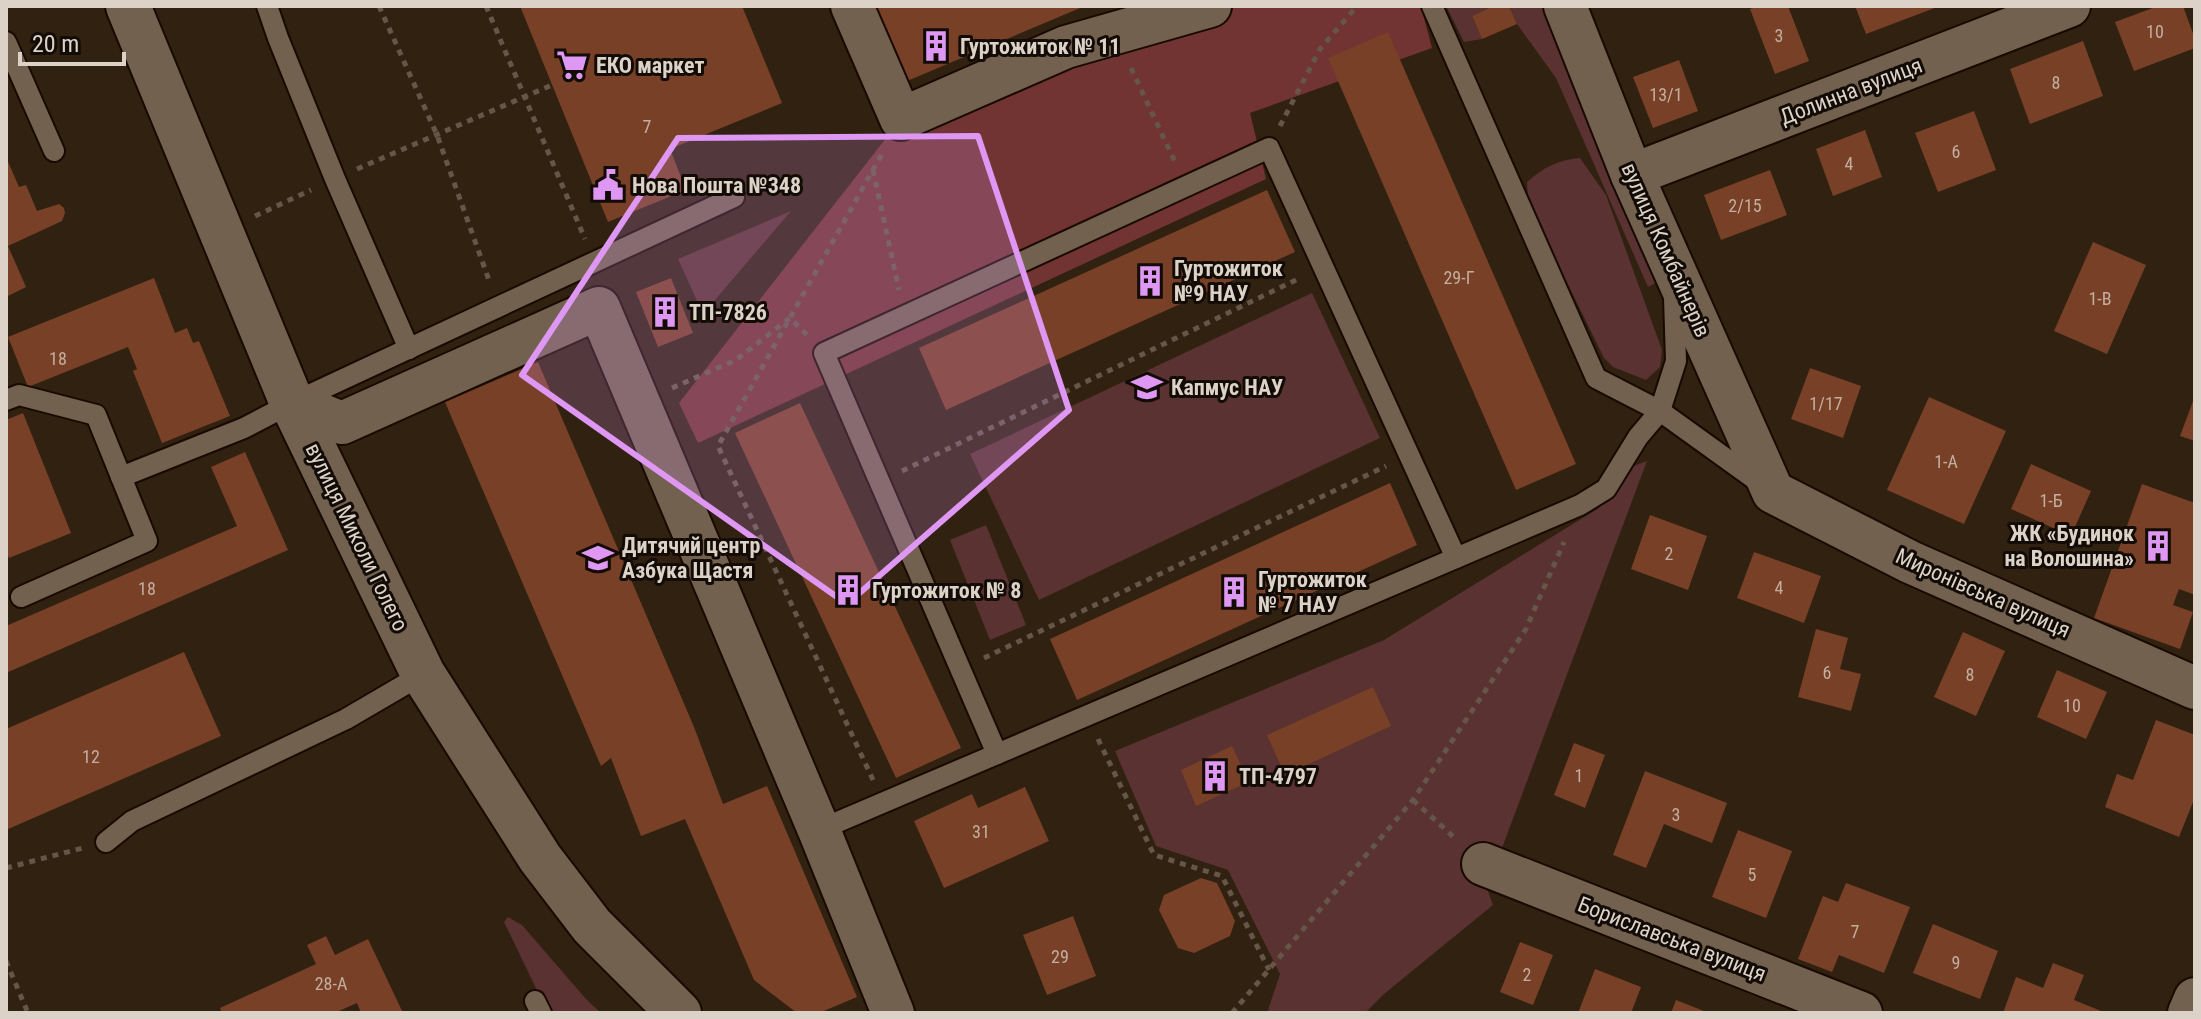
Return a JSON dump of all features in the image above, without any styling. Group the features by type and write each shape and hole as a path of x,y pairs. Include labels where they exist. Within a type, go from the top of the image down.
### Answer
{"main road":[{"name":"вулиця Миколи Голего","path":"128,6 292,403 423,674 540,858 592,926 679,1013"}],"street":[{"path":"852,6 901,119 1066,47 1210,6"},
{"name":"вулиця Комбайнерів","path":"1565,6 1632,175 1773,492"},
{"name":"Долинна вулиця","path":"1632,175 2069,6"},
{"path":"292,403 342,423 599,308 893,1013"},
{"name":"Миронівська вулиця","path":"1773,492 1910,562 2195,688"},
{"name":"Бориславська вулиця","path":"1483,864 1861,1013"},
{"path":"2189,1013 2195,999"}],"lane":[{"path":"267,6 335,179 409,349"},
{"path":"1432,6 1596,378 1660,411 1773,492"},
{"path":"6,42 54,151"},
{"path":"997,754 824,353 1269,148 1456,558"},
{"path":"121,477 236,431 734,197"},
{"path":"819,830 1580,505 1606,489 1638,437 1660,411 1676,361 1673,267"},
{"path":"6,400 19,395 96,415 147,541 21,597"},
{"path":"106,842 132,821 346,719 423,674"}],"path":[{"path":"379,6 437,135 499,307"},
{"path":"486,6 595,262"},
{"path":"1269,148 1320,49 1357,6"},
{"path":"1114,32 1187,186"},
{"path":"254,216 552,85"},
{"path":"884,803 718,446 901,119"},
{"path":"873,169 904,316"},
{"path":"880,482 1323,267"},
{"path":"638,402 736,360 790,318"},
{"path":"961,669 1409,456"},
{"path":"1232,1013 1413,800 1526,629 1580,505"},
{"path":"1087,716 1154,855 1222,876 1269,970"},
{"path":"1413,800 1483,864"},
{"path":"6,868 106,842"},
{"path":"6,961 28,1013"}],"highlighted area":[{"path":"978,136 1069,410 847,604 522,375 678,138"}],"shaded area":[{"path":"1196,6 1421,6 1432,48 1250,113 1266,179 698,443 679,403 901,119"},
{"path":"1446,6 1493,6 1472,16 1482,39 1464,42"},
{"path":"1509,6 1552,6 1663,279 1648,287 1556,78 1517,24"},
{"path":"1580,158 1606,195 1662,350 1660,367 1646,380 1613,367 1604,358 1528,203 1527,182 1552,165"},
{"path":"791,211 703,314 678,259"},
{"path":"1312,293 1380,438 1039,600 970,454"},
{"path":"1647,461 1502,848 1489,855 1484,880 1493,905 1365,1013 1267,1013 1280,974 1228,870 1156,846 1115,751 1384,640 1599,508 1625,469"},
{"path":"986,525 1026,625 990,640 950,540"},
{"path":"508,917 522,925 601,1013 548,1013 504,922"}],"building":[{"path":"520,6 742,6 782,103 670,149 686,190 608,222"},
{"name":"Гуртожиток № 11","path":"875,6 1085,6 900,84"},
{"path":"1493,6 1509,6 1517,24 1482,39 1472,16"},
{"path":"1788,6 1809,61 1775,74 1750,9"},
{"path":"1855,6 1940,6 1866,34"},
{"path":"2158,6 2183,6 2195,39 2195,48 2134,71 2115,22"},
{"path":"1388,32 1576,464 1516,490 1328,58"},
{"path":"2083,41 2103,96 2030,124 2010,69"},
{"path":"1679,60 1698,111 1653,128 1633,77"},
{"path":"1974,111 1996,170 1938,192 1915,133"},
{"path":"1865,130 1882,177 1833,196 1816,149"},
{"path":"6,157 19,187 26,185 37,211 59,204 65,213 62,221 8,246 26,287 6,297"},
{"path":"1770,170 1787,215 1721,240 1704,195"},
{"name":"Гуртожиток №9 НАУ","path":"1267,190 1295,252 946,410 919,348"},
{"path":"2093,242 2146,265 2107,354 2054,331"},
{"path":"154,278 175,333 187,328 193,343 199,341 230,416 162,443 133,371 137,369 128,347 28,387 8,337"},
{"name":"ТП-7826","path":"671,278 693,333 658,347 636,292"},
{"path":"538,362 694,727 723,804 767,786 857,997 819,1013 797,1013 754,980 685,819 641,836 611,758 601,766 445,402"},
{"path":"1810,368 1861,386 1843,438 1791,419"},
{"path":"2195,396 2195,441 2180,436"},
{"path":"1929,397 2006,431 1964,524 1887,490"},
{"name":"Гуртожиток № 8","path":"800,403 961,748 896,778 735,433"},
{"path":"23,413 71,533 9,558 6,551 6,420"},
{"path":"245,452 288,550 6,673 6,626 237,526 211,467"},
{"path":"2031,464 2091,491 2071,536 2011,509"},
{"name":"Гуртожиток № 7 НАУ","path":"1390,483 1417,545 1077,700 1050,639"},
{"name":"ЖК «Будинок на Волошина»","path":"2142,484 2195,503 2195,595 2179,589 2173,605 2193,612 2180,649 2094,618"},
{"path":"1650,515 1707,536 1688,590 1631,569"},
{"path":"1754,552 1821,576 1804,623 1737,598"},
{"path":"1816,629 1848,638 1840,669 1861,674 1851,711 1798,697"},
{"path":"1963,632 2005,651 1976,716 1934,697"},
{"path":"184,652 221,736 6,830 6,729"},
{"path":"2057,670 2107,692 2086,739 2037,717"},
{"path":"1373,687 1391,726 1285,775 1267,735"},
{"path":"2156,720 2195,735 2195,797 2179,837 2105,807 2117,774 2133,780"},
{"path":"1574,743 1605,755 1585,808 1554,795"},
{"name":"ТП-4797","path":"1232,746 1249,782 1196,806 1181,770"},
{"path":"1645,771 1727,803 1712,843 1664,824 1646,868 1613,855"},
{"path":"1025,787 1049,841 944,888 914,821 972,794 978,808"},
{"path":"1738,830 1792,851 1766,918 1712,897"},
{"path":"1201,878 1217,883 1235,921 1230,936 1194,953 1178,948 1159,910 1164,895"},
{"path":"1846,883 1910,907 1884,973 1839,955 1832,972 1798,959 1823,896 1838,902"},
{"path":"1073,916 1096,976 1047,995 1023,935"},
{"path":"1933,924 1998,951 1980,999 1913,973"},
{"path":"326,936 335,955 368,939 403,1013 361,1013 357,1003 340,1013 222,1013 220,1008 316,964 307,945"},
{"path":"1520,942 1553,955 1533,1005 1500,992"},
{"path":"2053,963 2084,975 2074,1000 2106,1013 2003,1013 2016,977 2043,988"},
{"path":"1595,969 1641,987 1631,1013 1578,1013"},
{"path":"1676,1000 1709,1013 1671,1013"}],"place":[{"name":"Гуртожиток № 11","path":"936,46"},
{"name":"ЕКО маркет","path":"572,65"},
{"name":"Нова Пошта №348","path":"608,185"},
{"name":"Гуртожиток №9 НАУ","path":"1150,281"},
{"name":"ТП-7826","path":"665,312"},
{"name":"Капмус НАУ","path":"1147,387"},
{"name":"ЖК «Будинок на Волошина»","path":"2158,546"},
{"name":"Дитячий центр Азбука Щастя","path":"598,558"},
{"name":"Гуртожиток № 8","path":"848,590"},
{"name":"Гуртожиток № 7 НАУ","path":"1234,592"},
{"name":"ТП-4797","path":"1215,776"}]}
